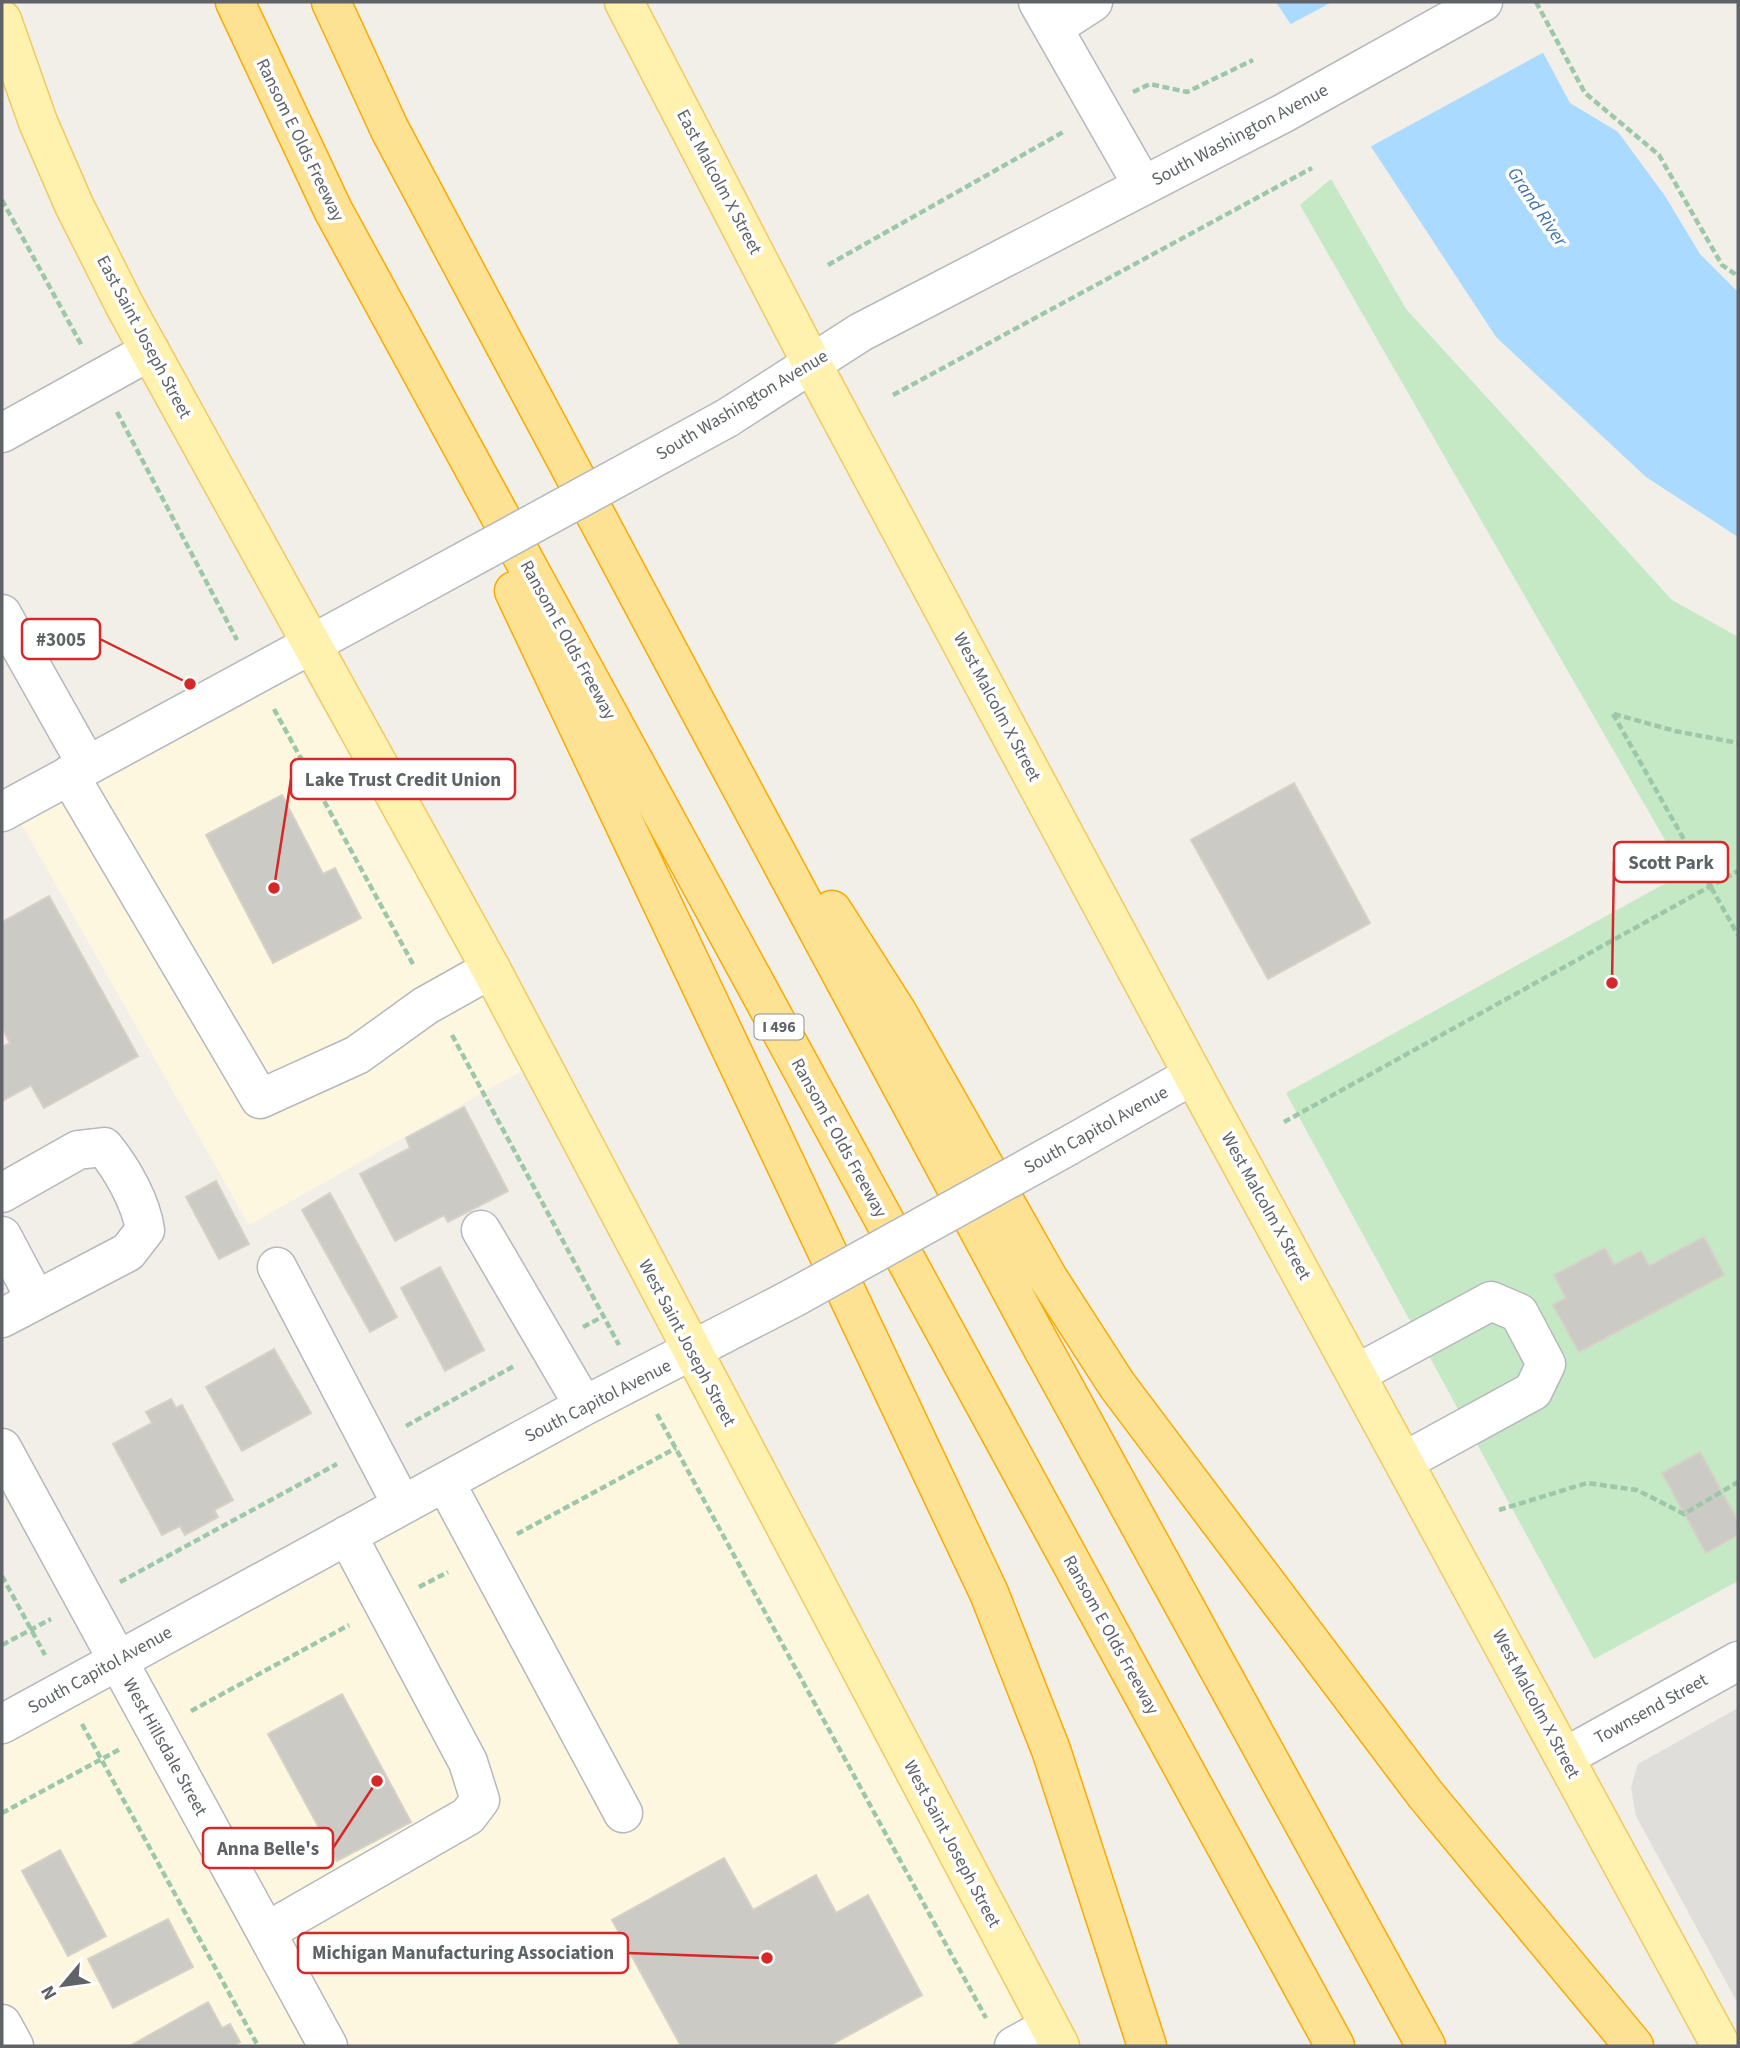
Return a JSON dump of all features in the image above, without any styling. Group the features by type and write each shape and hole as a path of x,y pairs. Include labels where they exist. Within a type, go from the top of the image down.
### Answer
{"highway":[{"name":"Ransom E Olds Freeway","path":"235,2 333,210 1335,2046"},
{"path":"331,2 371,90 697,705 1024,1315 1426,2046"},
{"path":"342,2 371,90"},
{"path":"333,210 989,1593 1051,1750 1147,2046"},
{"path":"697,705 872,970 1042,1268 1117,1385 1205,1506 1425,1794 1634,2046"}],"main road":[{"name":"East Malcolm X Street","path":"624,2 812,364"},
{"name":"East Saint Joseph Street","path":"2,20 38,122 74,205 150,351 311,642"},
{"name":"West Malcolm X Street","path":"812,364 1721,2046"},
{"name":"West Saint Joseph Street","path":"311,642 491,969 691,1353 1055,2037"}],"street":[{"path":"1093,2 1046,15 1143,186"},
{"name":"South Washington Avenue","path":"2,812 727,418 862,332 1282,114 1483,2"},
{"path":"2,433 150,351"},
{"path":"2,614 78,770 260,1098 358,1055 433,1001 491,969"},
{"name":"South Capitol Avenue","path":"2,1724 584,1406 793,1298 1194,1075"},
{"path":"2,1193 78,1150 104,1147 114,1160 143,1215 145,1230 128,1252 2,1318"},
{"path":"481,1230 584,1406"},
{"path":"2,1236 36,1300"},
{"path":"277,1267 402,1505"},
{"path":"1358,1373 1491,1301 1519,1313 1546,1364 1533,1391 1405,1461"},
{"name":"West Hillsdale Street","path":"2,1448 13,1495 85,1601 328,2046"},
{"path":"445,1482 623,1813"},
{"path":"266,1932 468,1816 480,1800 468,1762 347,1535"},
{"name":"Townsend Street","path":"1565,1757 1738,1661"},
{"path":"2,2024 14,2046"},
{"path":"1001,2034 1055,2037"}],"path":[{"path":"1536,2 1585,93 1659,155 1722,265 1738,276"},
{"path":"828,265 1150,84 1187,92 1253,60"},
{"path":"892,395 1312,167"},
{"path":"2,200 100,379 254,673 638,1379 1001,2034"},
{"path":"1738,743 1675,731 1613,714 1713,886 1738,935"},
{"path":"1284,1122 1738,871"},
{"path":"2,1645 604,1316"},
{"path":"2,1813 676,1448"},
{"path":"1499,1510 1587,1483 1637,1490 1684,1514 1738,1482"},
{"path":"2,1576 258,2046"}],"shaded area":[{"path":"302,673 530,1066 249,1225 22,825"},
{"path":"691,1353 1066,2046 2,2046 2,1730"},
{"path":"1738,1708 1738,2004 1636,1816 1631,1787 1638,1764"}],"green space":[{"path":"1331,179 1406,309 1672,600 1738,637 1738,1581 1594,1659 1286,1093 1684,873 1300,205"}],"water":[{"name":"Grand River","path":"1276,2 1516,2 1570,103 1618,132 1665,196 1700,254 1738,292 1738,537 1646,477 1496,337"}],"pier":[{"path":"1332,2 1520,2 1546,51 1368,148 1287,26"}],"building":[{"path":"1294,783 1370,923 1268,979 1191,840"},
{"path":"282,795 323,874 335,868 361,918 273,963 206,835"},
{"path":"49,896 138,1056 44,1108 31,1085 2,1101 2,1047 10,1043 2,1028 2,922"},
{"path":"464,1107 508,1191 448,1222 444,1215 395,1241 360,1174 410,1148 406,1138"},
{"path":"216,1181 249,1244 219,1259 186,1197"},
{"path":"330,1193 397,1317 370,1332 302,1210"},
{"path":"1704,1237 1724,1275 1579,1352 1553,1305 1566,1298 1554,1275 1605,1248 1614,1265 1641,1251 1649,1266"},
{"path":"440,1267 484,1350 445,1371 401,1288"},
{"path":"274,1349 311,1413 242,1451 206,1387"},
{"path":"171,1399 176,1408 182,1405 233,1500 214,1510 218,1517 185,1535 180,1526 162,1535 113,1444 152,1423 146,1412"},
{"path":"1700,1452 1738,1521 1738,1535 1706,1553 1662,1473"},
{"path":"342,1694 411,1822 337,1861 268,1734"},
{"path":"60,1850 106,1936 68,1956 22,1871"},
{"path":"724,1858 753,1910 816,1875 836,1913 868,1895 922,1995 829,2046 681,2046 612,1920"},
{"path":"168,1919 193,1967 113,2008 88,1959"},
{"path":"208,2002 222,2028 230,2024 240,2042 232,2046 130,2046"}],"place":[{"name":"#3005","path":"190,684"},
{"name":"Lake Trust Credit Union","path":"274,888"},
{"name":"Scott Park","path":"1612,983"},
{"name":"Anna Belle's","path":"377,1781"},
{"name":"Michigan Manufacturing Association","path":"767,1958"}]}
